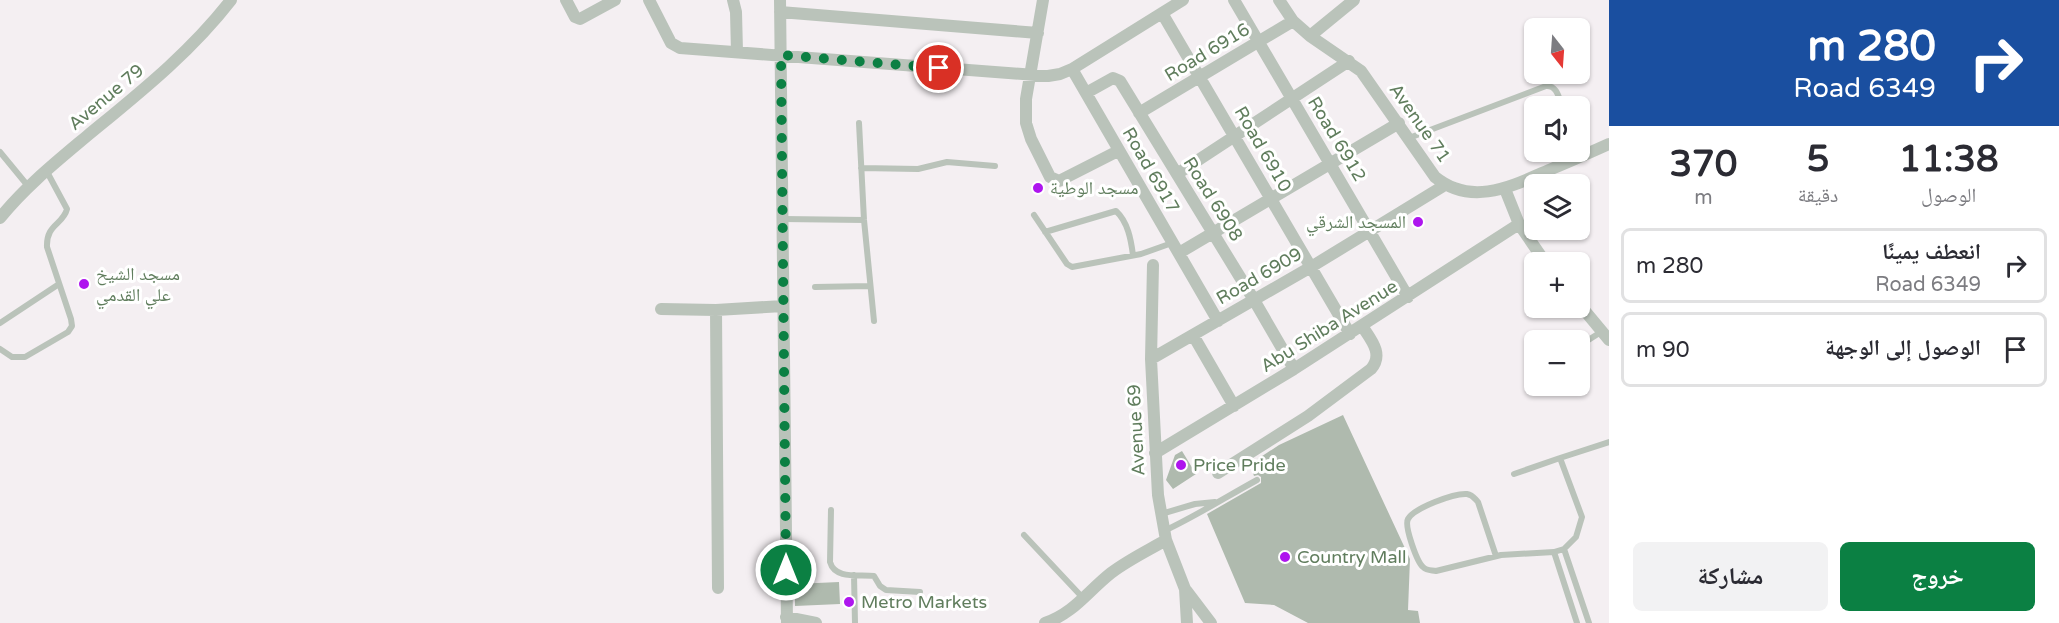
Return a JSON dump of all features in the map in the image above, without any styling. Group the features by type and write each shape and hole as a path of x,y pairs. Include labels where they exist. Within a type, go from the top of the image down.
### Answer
{"street":[{"name":"Avenue 79","path":"0,219 28,186 165,72 199,38 231,0"},
{"path":"566,0 577,18 583,18 615,0"},
{"path":"649,0 670,43 675,46 1047,76 1072,69 1183,0"},
{"path":"733,0 736,12 737,52"},
{"path":"1043,0 1026,99 1026,123 1031,140 1050,177 1059,181 1118,151"},
{"name":"Road 6912","path":"1234,0 1408,297"},
{"name":"Avenue 71","path":"1279,0 1293,21 1310,36 1361,71 1436,177 1445,185 1474,192 1505,189"},
{"path":"1310,36 1354,0"},
{"path":"816,623 786,621 780,6 1038,33"},
{"name":"Road 6910","path":"1162,13 1350,334"},
{"name":"Road 6916","path":"1139,113 1293,21"},
{"path":"1177,174 1349,61"},
{"name":"Road 6917","path":"1072,69 1218,321"},
{"name":"Road 6908","path":"1086,93 1116,78 1177,174 1294,369"},
{"path":"1175,248 1213,233 1399,123"},
{"path":"1590,149 1609,144"},
{"path":"1538,252 1519,224 1505,189 1560,162"},
{"name":"Road 6909","path":"1151,359 1311,267 1445,185"},
{"name":"Abu Shiba Avenue","path":"1155,453 1350,334 1519,224"},
{"name":"Avenue 69","path":"1153,265 1151,359 1155,453 1161,514 1165,536 1185,589 1211,623"},
{"path":"661,309 716,310 783,306"},
{"path":"716,310 718,588"},
{"path":"1590,317 1605,335"},
{"path":"1218,473 1308,416 1371,369 1377,361 1377,351 1362,326"},
{"path":"1193,335 1234,406"},
{"path":"1045,623 1058,618 1084,599 1118,568 1165,536"},
{"name":"Avenue 69","path":"1185,589 1187,623"}],"lane":[{"path":"1409,138 1545,86 1555,89 1558,96"},
{"path":"858,123 864,220 874,321"},
{"path":"0,152 28,186"},
{"path":"861,168 918,169 947,162 995,166"},
{"path":"0,349 12,357 25,357 68,332 72,323 49,254 47,241 51,229 64,216 67,209 46,170"},
{"path":"1045,231 1116,211 1129,233 1133,255"},
{"path":"1034,215 1067,264 1072,267 1175,248"},
{"path":"783,219 864,220"},
{"path":"0,323 59,285"},
{"path":"815,287 870,286"},
{"path":"1590,341 1605,335"},
{"path":"1514,474 1609,441"},
{"path":"1496,556 1478,502 1472,496 1465,494 1431,504 1408,518 1406,524 1416,555 1421,566 1426,570 1436,571 1496,556 1554,552 1564,549 1576,537 1582,518 1560,458"},
{"path":"1165,536 1216,502 1257,480"},
{"path":"1161,514 1202,503 1216,502"},
{"path":"831,510 831,566 840,574 874,576 880,586 886,590 920,592"},
{"path":"1024,535 1084,599"},
{"path":"1564,549 1589,623"},
{"path":"1554,552 1576,623"},
{"path":"854,575 855,623"}],"building":[{"path":"1343,415 1410,559 1408,610 1418,611 1420,623 1308,623 1274,605 1245,603 1207,514 1261,483 1261,477 1254,476 1250,464 1279,445"},
{"name":"Price Pride","path":"1182,451 1196,474 1173,489 1166,480 1175,455"},
{"path":"839,582 840,604 795,606 795,584"}],"place":[{"name":"مسجد الوطية","path":"1038,188"},
{"name":"المسجد الشرقي","path":"1418,222"},
{"name":"مسجد الشيخ علي القدمي","path":"84,284"},
{"name":"Price Pride","path":"1181,465"},
{"name":"Country Mall","path":"1285,557"},
{"name":"Metro Markets","path":"849,602"}],"route":[{"path":"786,570 781,55 939,68"}]}
